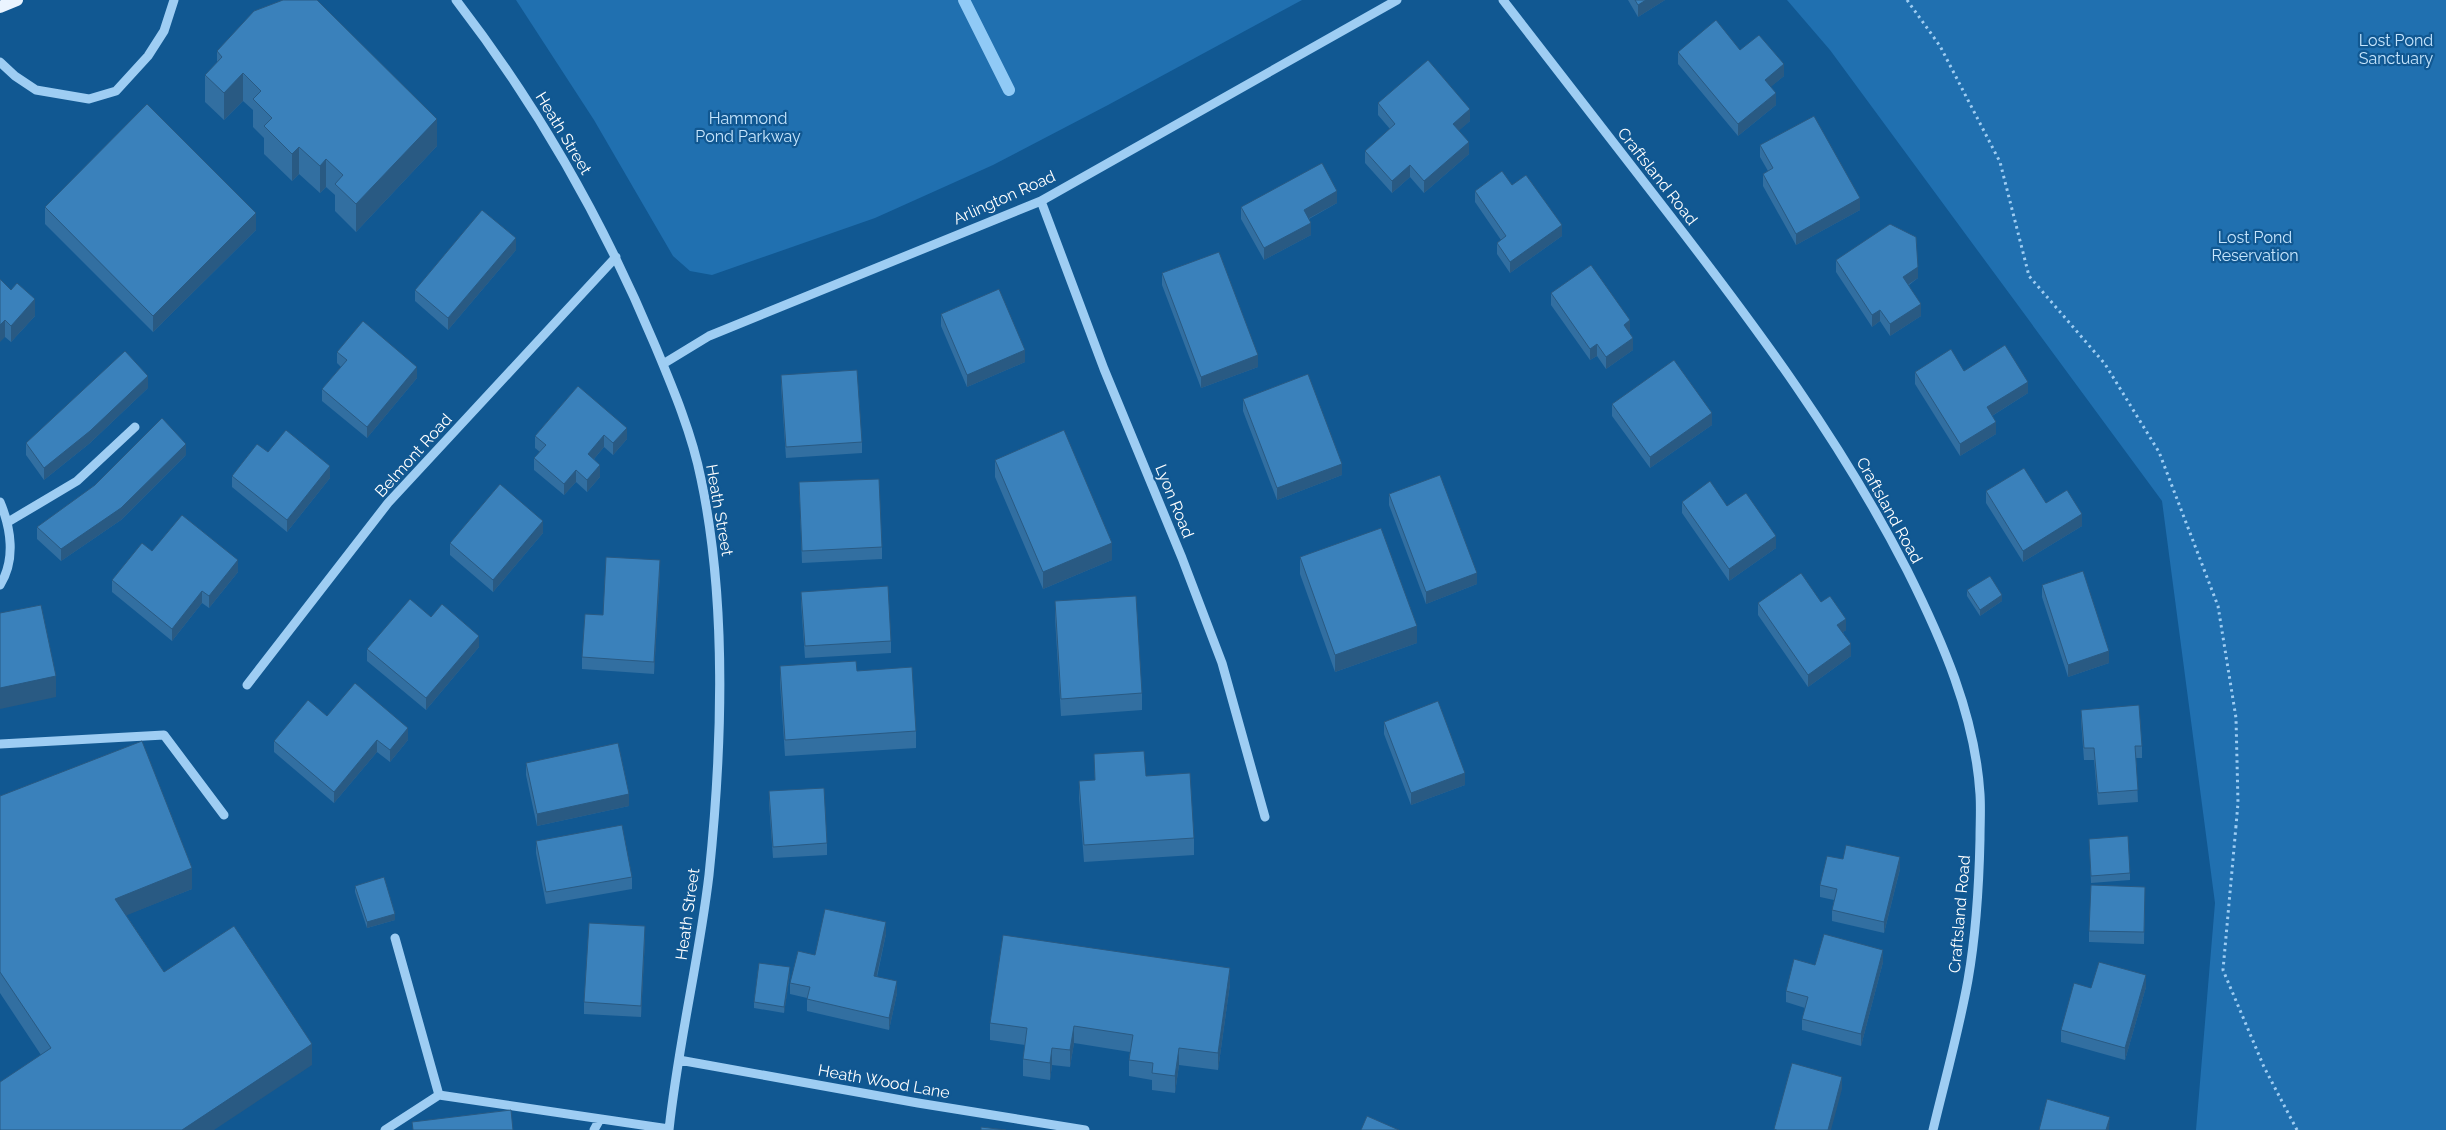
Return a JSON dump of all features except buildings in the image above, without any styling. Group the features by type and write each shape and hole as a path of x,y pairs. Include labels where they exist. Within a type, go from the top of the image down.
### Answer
{"main road":[{"path":"0,7 17,0"}],"street":[{"path":"0,62 36,90 89,99 116,91 148,56 164,31 174,0"},
{"name":"Heath Street","path":"456,0 531,104 616,258 663,364 683,417 701,478 714,558 718,635 716,767 708,876 669,1129"},
{"name":"Arlington Road","path":"663,364 709,336 1041,201 1396,0"},
{"name":"Craftsland Road","path":"1503,0 1757,328 1804,395 1846,461 1890,538 1928,613 1955,678 1972,734 1979,786 1980,856 1976,919 1968,980 1933,1130"},
{"name":"Lyon Road","path":"1041,201 1104,369 1182,558 1222,663 1264,817"},
{"name":"Belmont Road","path":"247,685 388,502 616,258"},
{"path":"8,522 76,481 135,427"},
{"path":"0,502 8,522 11,546 5,577 0,585"},
{"path":"0,744 164,735 224,815"},
{"path":"396,938 439,1095"},
{"name":"Heath Wood Lane","path":"679,1060 918,1103 1085,1130"},
{"path":"385,1130 439,1095 669,1129"},
{"path":"594,1130 600,1119"}],"path":[{"path":"1906,0 1940,46 2000,162 2029,276 2105,364 2159,452 2218,606 2236,718 2238,803 2236,826"},
{"path":"2238,803 2223,970 2264,1067 2298,1130"}],"green space":[{"name":"Hammond Pond Parkway","path":"516,0 1302,0 993,165 875,218 712,275 690,271 673,256 594,120"},
{"name":"Lost Pond Reservation","path":"1787,0 2446,0 2446,1130 2196,1130 2215,903 2162,501 1830,50"}],"waterway":[{"path":"964,0 1009,90"}],"park label":[{"name":"Lost Pond Sanctuary","path":"2396,49"}]}
